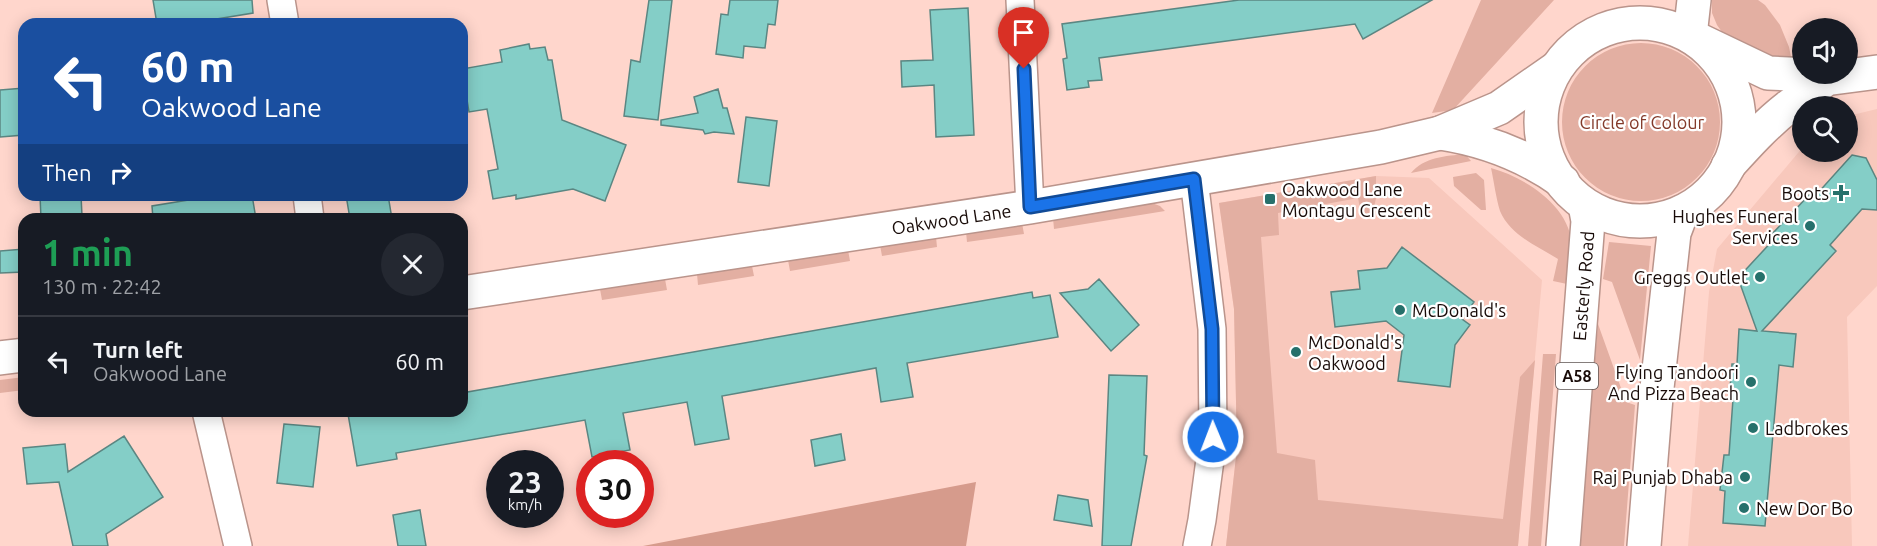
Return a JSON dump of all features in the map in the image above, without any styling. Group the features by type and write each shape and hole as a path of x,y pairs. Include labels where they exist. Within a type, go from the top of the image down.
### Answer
{"street":[{"path":"281,0 284,18"},
{"path":"1020,0 1030,207"},
{"path":"1694,0 1694,38 1768,74 1792,75"},
{"name":"Easterly Road","path":"1563,546 1588,221 1574,194 1546,155 1540,127 1542,106 1555,69 1606,15 1622,23 1669,26 1694,38 1722,64 1731,82 1741,129 1735,151 1721,180 1703,199 1682,212 1651,221 1605,215 1574,194"},
{"name":"Oakwood Lane","path":"468,292 1030,207 1381,147 1440,133 1499,108 1555,69"},
{"path":"1858,75 1877,72"},
{"path":"1728,166 1768,124 1820,84"},
{"name":"Oakwood Lane","path":"1440,133 1467,137 1508,150 1537,165 1574,194"},
{"path":"1194,179 1212,329 1213,413 1213,437 1197,546"},
{"path":"1644,546 1657,388 1674,233 1682,212"},
{"path":"0,358 18,356"},
{"path":"207,417 237,546"}],"shaded area":[{"path":"1877,109 1877,286 1847,317 1852,546 1688,546 1709,292 1717,249 1792,160 1792,162 1858,162 1858,114"},
{"path":"1376,176 1429,178 1542,280 1518,546 1226,546 1237,448 1234,309 1219,203"},
{"path":"976,482 966,546 643,546"}],"green space":[{"path":"1481,0 1554,0 1453,110 1432,113"},
{"path":"1712,0 1758,0 1765,5 1780,25 1789,47 1792,71 1756,58 1722,32 1712,13"},
{"name":"Circle of Colour","path":"1641,43 1671,49 1697,66 1714,92 1720,122 1714,152 1697,178 1671,195 1641,201 1611,195 1585,178 1568,152 1562,122 1568,92 1585,66 1611,49"},
{"path":"1465,154 1471,161 1411,173 1429,160"},
{"path":"1491,168 1519,179 1533,188 1557,209 1566,222 1571,236 1572,256 1567,284 1553,281 1558,259 1510,227 1500,211"},
{"path":"1476,173 1484,180 1486,210 1481,210 1454,186 1453,177"},
{"path":"1376,176 1376,198 1372,217 1363,213 1358,198 1278,213 1279,235 1261,237 1277,453 1315,460 1318,500 1503,519 1520,377 1535,360 1518,546 1226,546 1237,448 1234,309 1219,203"},
{"path":"1152,203 1165,211 1054,229 1053,218"},
{"path":"1022,223 1024,234 967,242 966,232"},
{"path":"936,237 937,247 882,256 880,245"},
{"path":"1609,242 1651,246 1640,360 1612,282 1603,279"},
{"path":"848,250 850,261 790,271 788,260"},
{"path":"752,266 754,276 698,285 697,274"},
{"path":"665,279 667,290 602,300 600,289"},
{"path":"1598,324 1626,402 1635,405 1624,546 1579,546"},
{"path":"1543,354 1556,354 1541,546 1528,546"},
{"path":"18,378 18,391 0,393 0,380"}],"building":[{"path":"153,0 252,0 253,13 223,18 156,18"},
{"path":"649,0 672,0 658,120 624,116 631,60 640,62"},
{"path":"730,0 778,0 775,25 768,24 765,48 744,46 743,58 716,54 721,14 728,15"},
{"path":"1239,0 1432,0 1363,39 1355,24 1099,58 1102,80 1088,81 1089,87 1067,90 1063,59 1067,58 1062,24"},
{"path":"968,8 974,135 936,137 934,85 902,87 901,61 933,60 930,10"},
{"path":"529,44 530,49 545,47 548,60 552,60 562,120 626,145 605,201 573,189 516,199 516,195 493,199 488,171 498,169 487,109 469,112 468,68 502,62 500,50"},
{"path":"18,88 18,136 0,137 0,90"},
{"path":"718,89 723,108 727,108 734,134 714,132 705,134 703,130 661,125 661,120 698,113 694,97"},
{"path":"746,117 777,121 769,186 738,182"},
{"path":"1858,156 1866,158 1877,180 1877,210 1862,209 1830,245 1836,251 1762,331 1796,334 1793,367 1779,365 1765,526 1723,523 1725,491 1720,490 1724,455 1729,455 1733,399 1729,399 1732,364 1737,364 1739,329 1757,331 1738,278 1775,238 1771,235 1812,192 1816,195 1846,162 1858,162"},
{"path":"40,201 81,201 82,213 41,213"},
{"path":"182,201 253,201 255,213 153,213 152,206"},
{"path":"347,201 389,201 391,213 349,213"},
{"name":"McDonald's","path":"1402,247 1474,302 1462,319 1470,325 1455,345 1450,387 1398,381 1404,335 1386,321 1335,327 1331,292 1360,289 1358,271 1387,268"},
{"path":"18,250 18,272 0,273 0,251"},
{"path":"1099,279 1139,325 1111,351 1060,293 1088,289"},
{"path":"1032,292 1033,298 1050,295 1058,337 907,363 913,397 881,402 876,368 722,396 729,439 695,445 687,402 623,413 630,450 591,450 585,420 396,453 397,459 357,466 349,417 468,417 468,392"},
{"path":"1109,375 1147,376 1144,455 1147,456 1131,546 1102,546"},
{"path":"284,424 320,427 313,487 277,483"},
{"path":"841,434 845,460 815,466 811,440"},
{"path":"124,436 163,497 106,534 108,546 73,546 59,482 27,484 23,448 65,444 68,472"},
{"path":"1058,495 1088,500 1092,526 1054,520"},
{"path":"420,510 426,546 398,546 393,515"}],"place":[{"name":"Boots","path":"1841,193"},
{"name":"Oakwood Lane Montagu Crescent","path":"1270,199"},
{"name":"Hughes Funeral Services","path":"1810,226"},
{"name":"Greggs Outlet","path":"1760,277"},
{"name":"McDonald's","path":"1400,310"},
{"name":"McDonald's Oakwood","path":"1296,352"},
{"name":"Flying Tandoori And Pizza Beach","path":"1751,382"},
{"name":"Ladbrokes","path":"1753,428"},
{"name":"Raj Punjab Dhaba","path":"1745,477"},
{"name":"New Dor Bo","path":"1744,508"}],"route":[{"path":"1024,69 1030,207 1194,179 1212,329 1213,437"}]}
